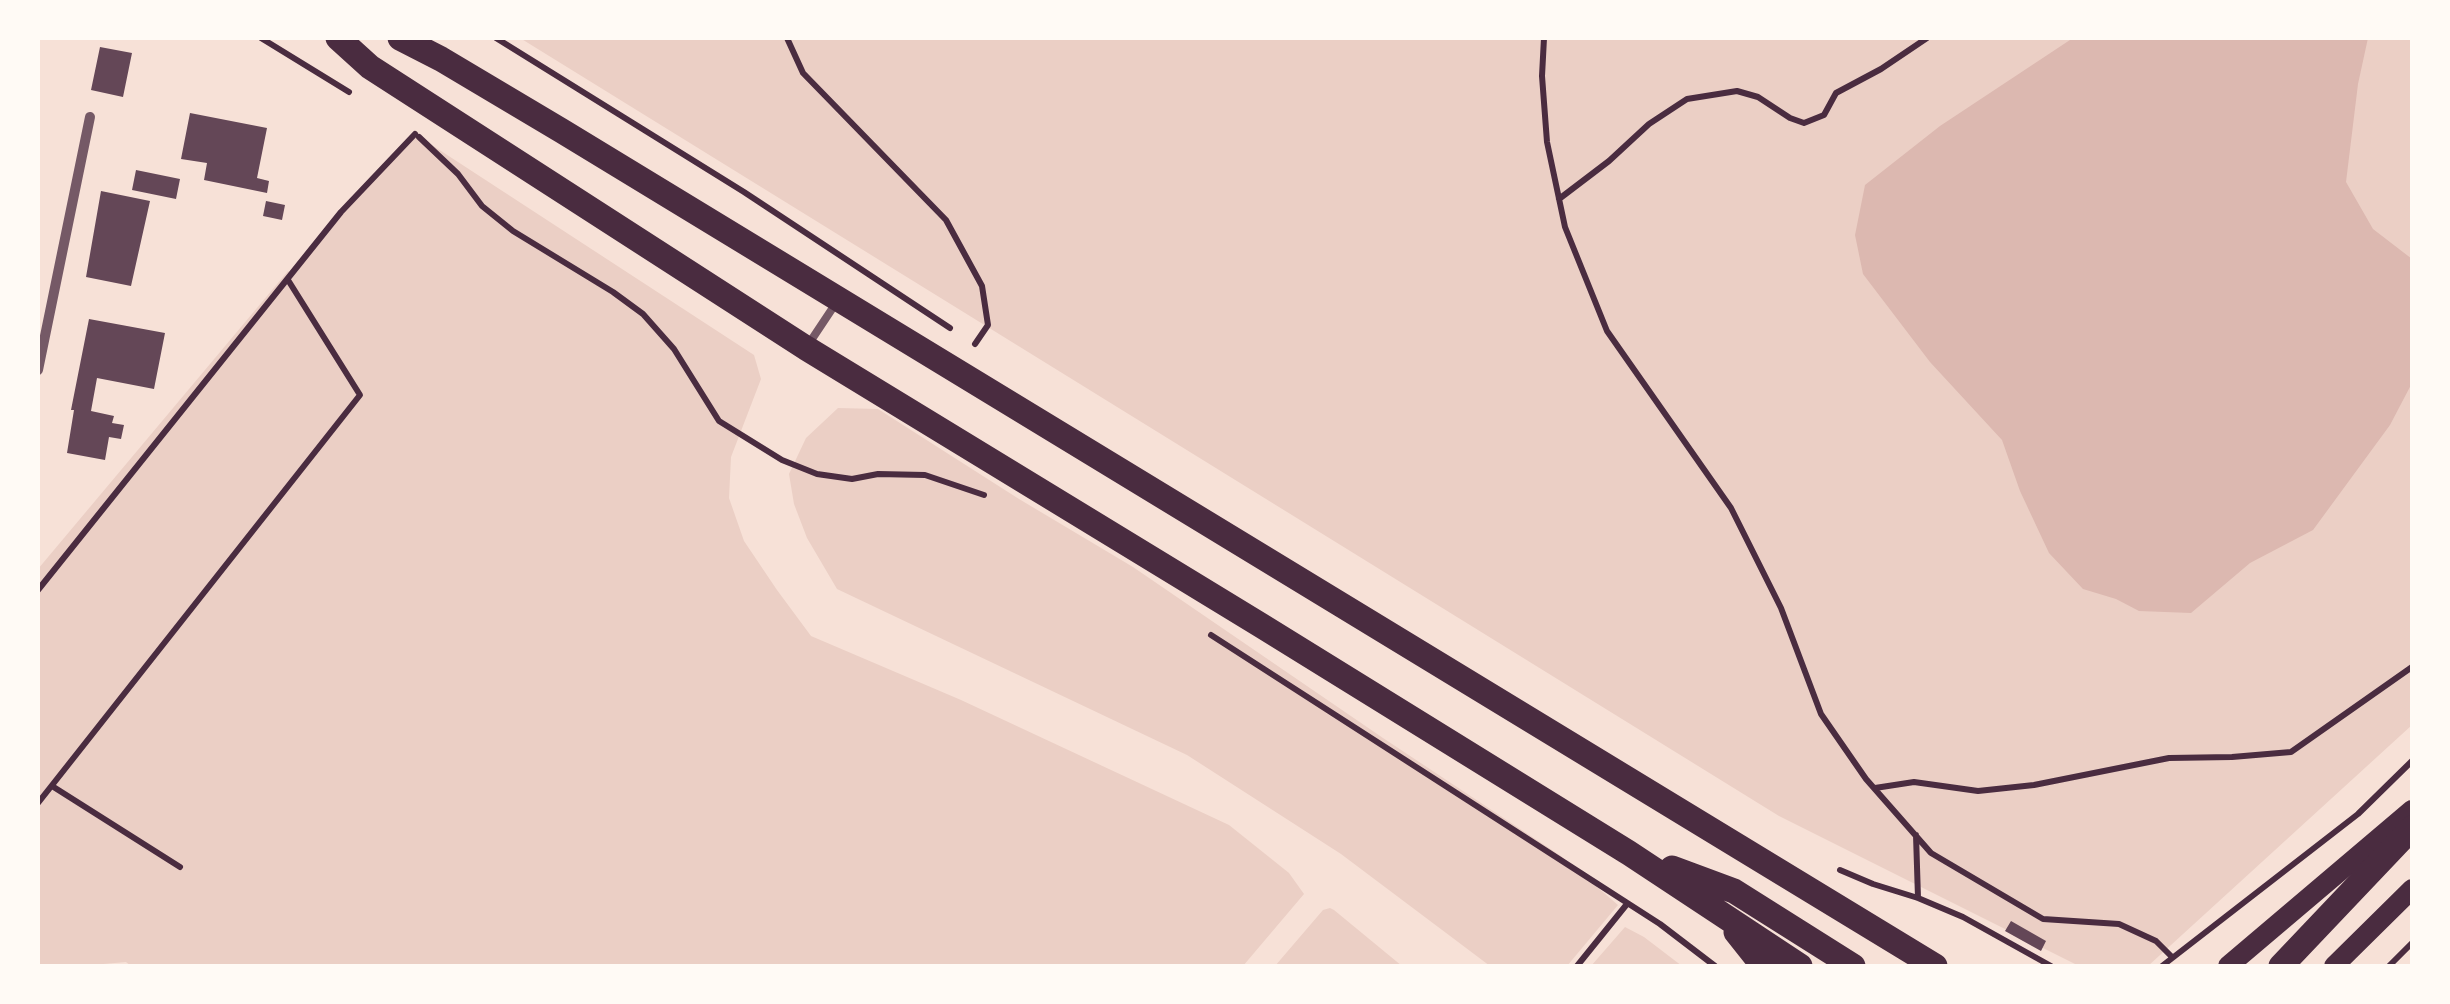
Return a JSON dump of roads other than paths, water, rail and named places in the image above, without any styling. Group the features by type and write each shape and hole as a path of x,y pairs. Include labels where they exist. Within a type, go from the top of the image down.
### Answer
{"main road":[{"path":"338,38 370,67 806,348 1629,853 1800,966"},
{"path":"400,38 472,77 1935,966"},
{"path":"2228,966 2412,810"},
{"path":"2281,966 2412,828"},
{"path":"1629,853 1734,890 1853,966"},
{"path":"2334,966 2412,889"},
{"path":"1720,912 1763,966"}],"street":[{"path":"38,370 90,117"}],"lane":[{"path":"806,348 838,299"}]}
